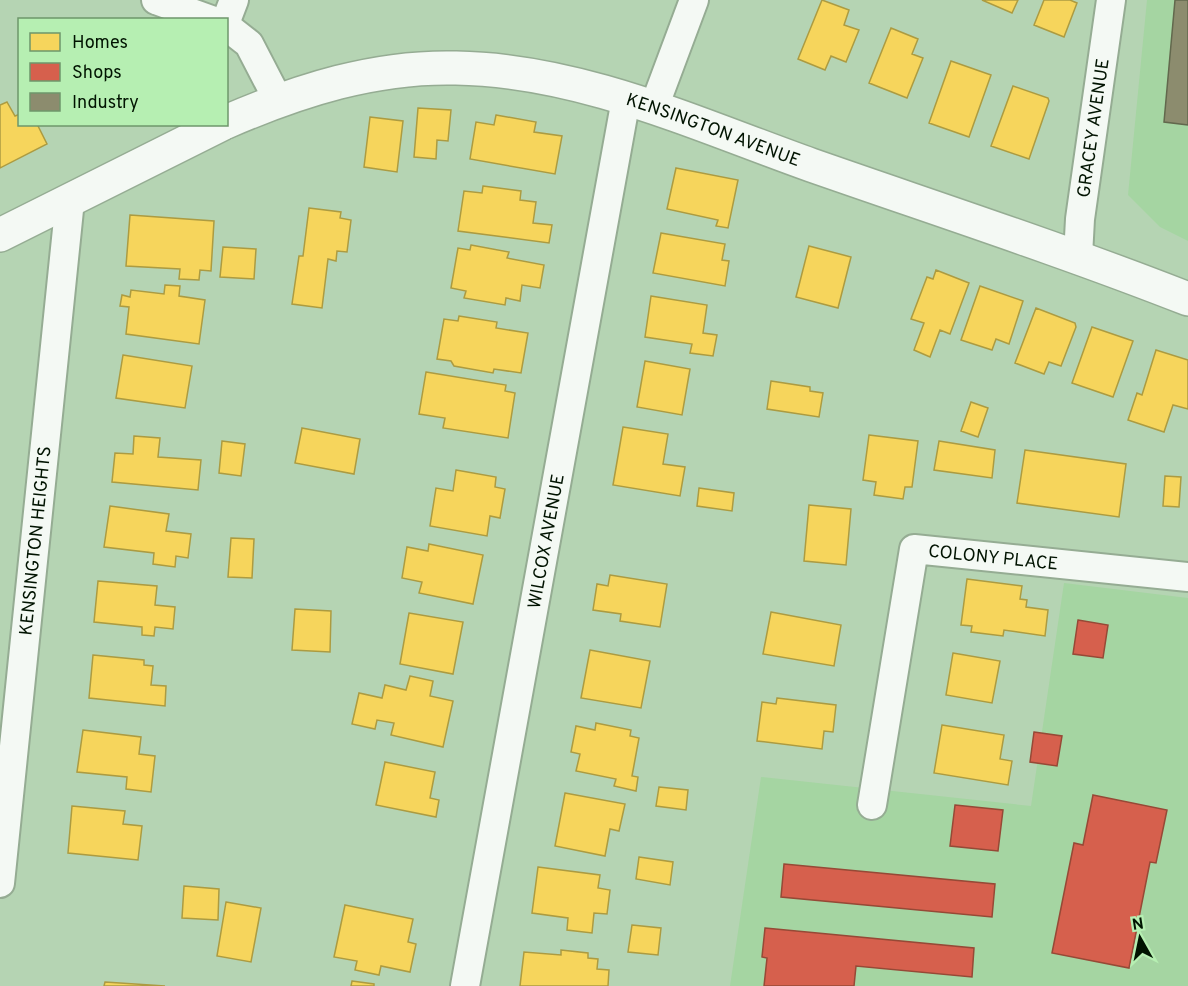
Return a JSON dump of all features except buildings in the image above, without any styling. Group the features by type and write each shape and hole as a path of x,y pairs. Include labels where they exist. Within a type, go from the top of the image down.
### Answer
{"main road":[{"name":"KENSINGTON AVENUE","path":"228,121 278,100 362,76 395,71 456,68 523,74 590,87 640,103 822,169 1078,256 1188,298"},
{"path":"0,235 218,126"}],"street":[{"path":"156,0 205,18"},
{"path":"227,18 234,0"},
{"name":"WILCOX AVENUE","path":"465,986 640,103 694,0"},
{"name":"GRACEY AVENUE","path":"1078,256 1080,219 1111,0"},
{"path":"228,28 249,44 278,100"},
{"name":"KENSINGTON HEIGHTS","path":"0,883 70,200"},
{"name":"COLONY PLACE","path":"872,805 914,549 1188,577"}],"shaded area":[{"path":"1147,0 1188,0 1188,241 1160,227 1128,195"},
{"path":"1064,583 1188,598 1188,986 730,986 761,777 1031,806"}]}
